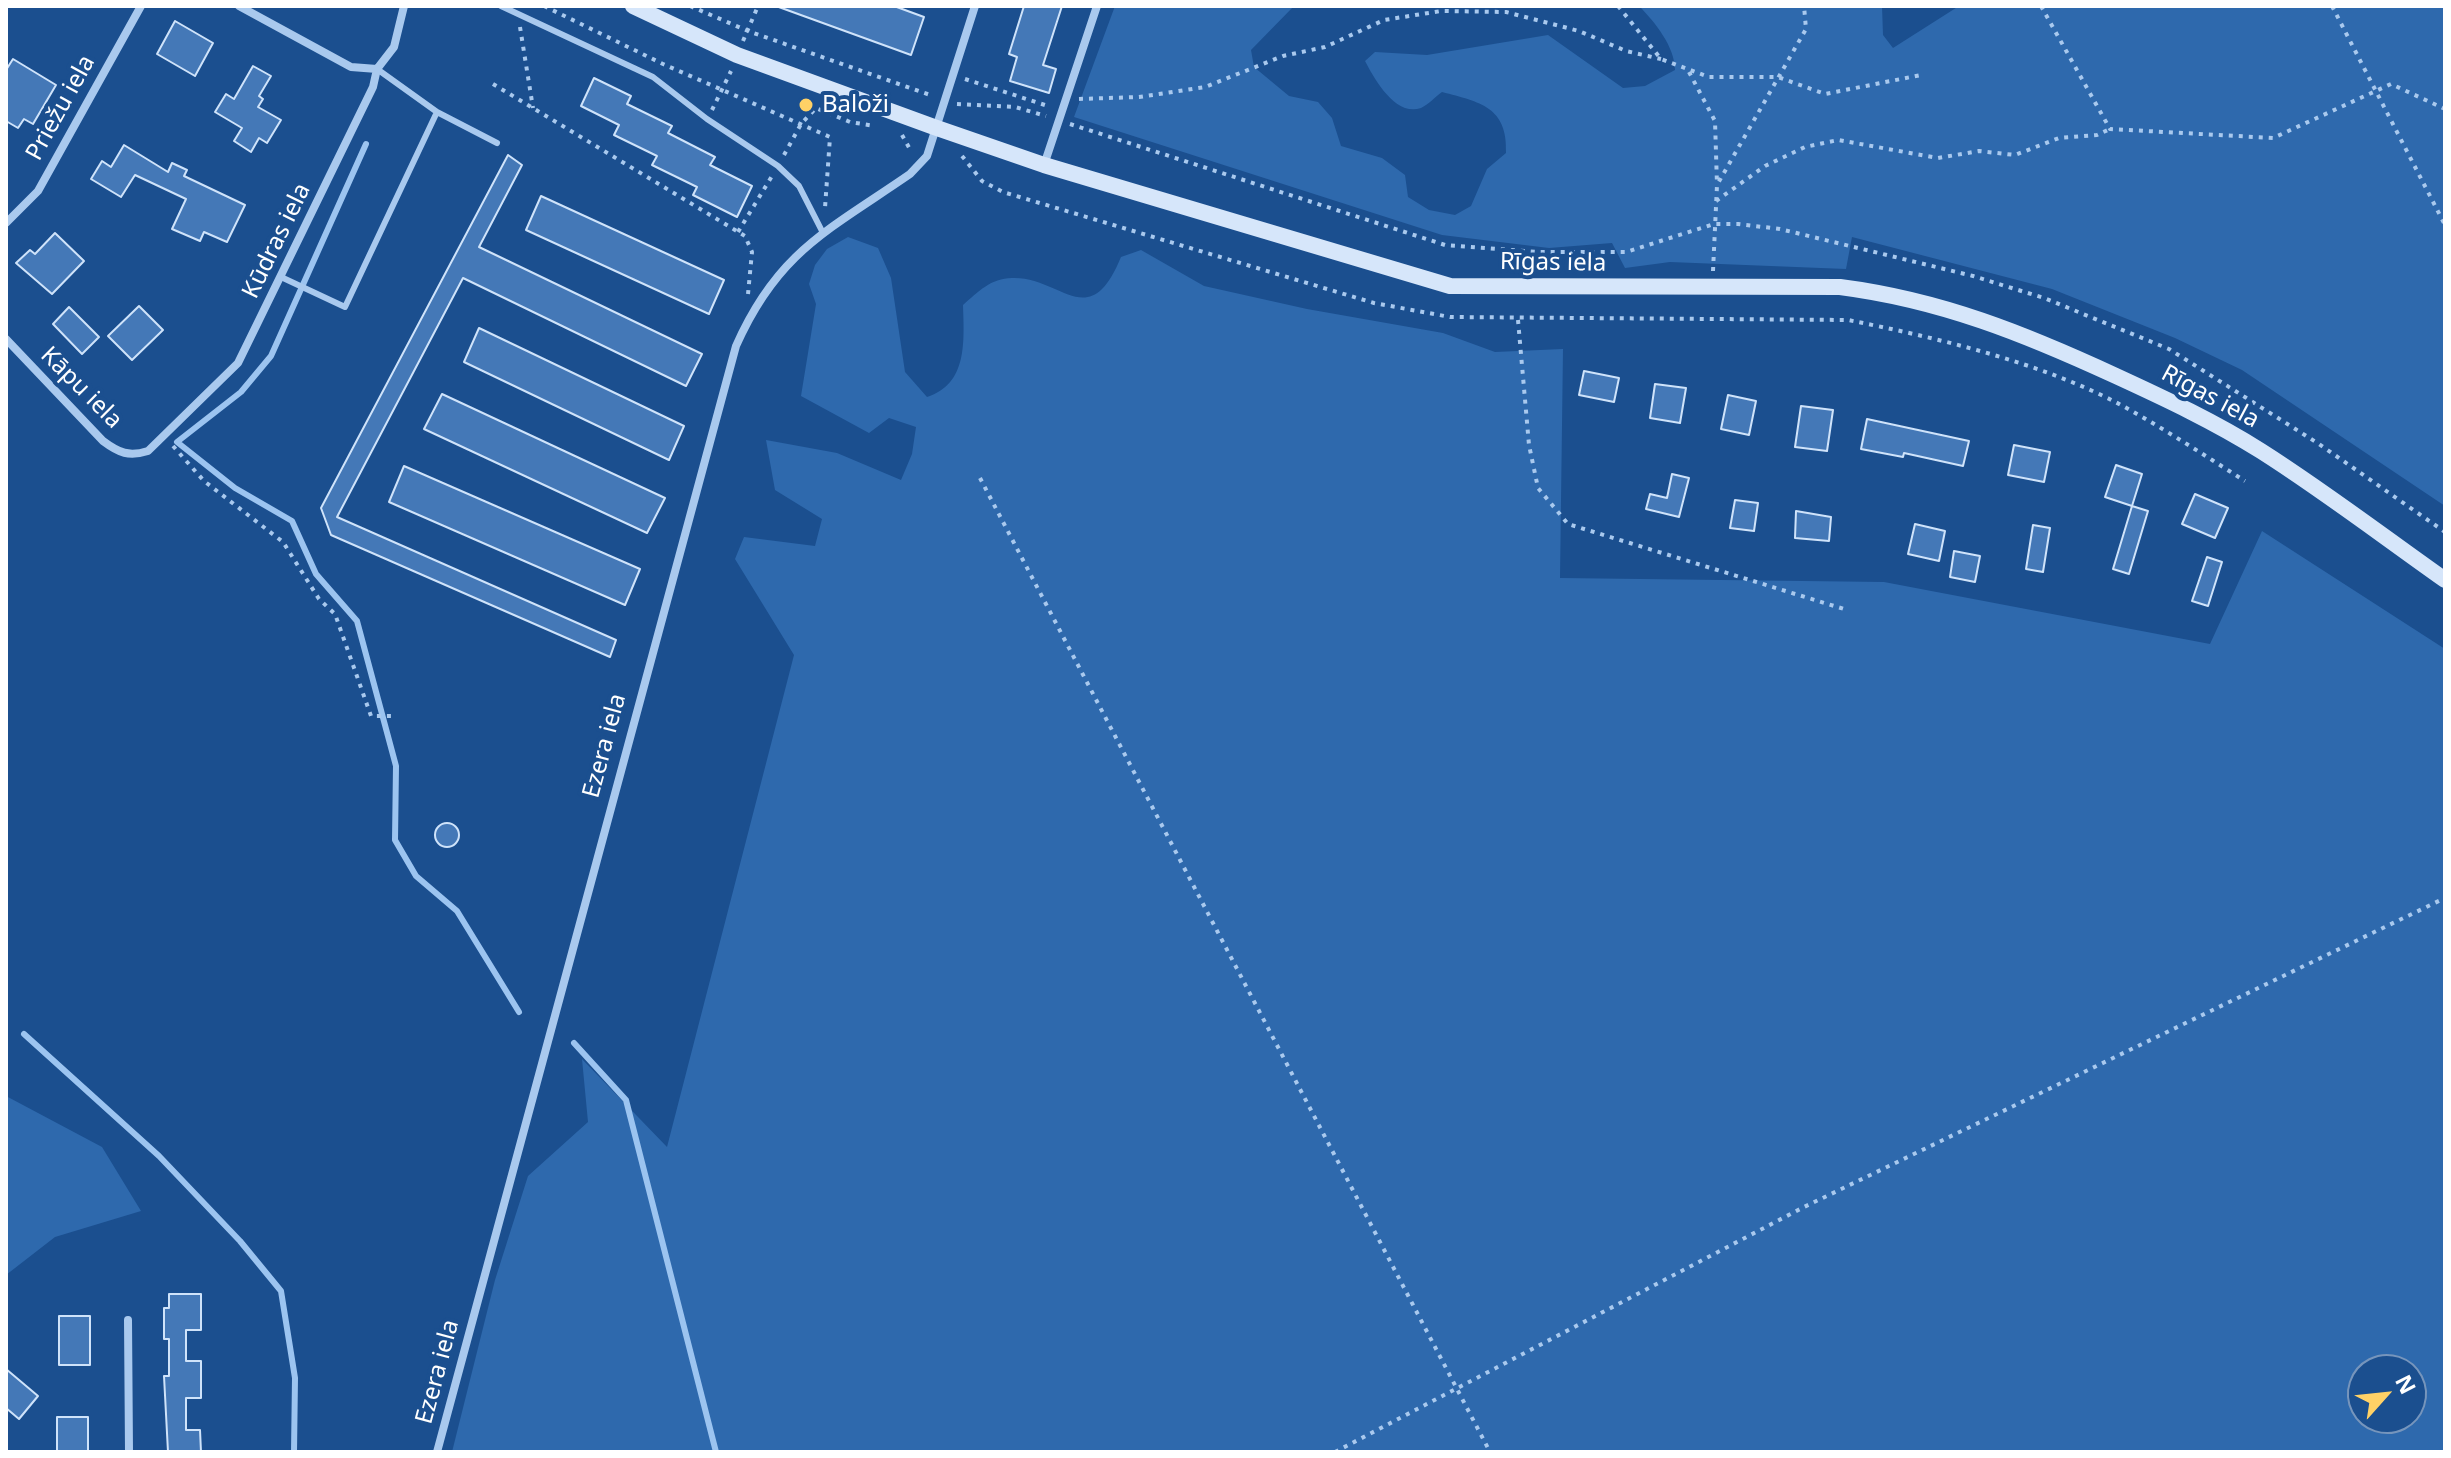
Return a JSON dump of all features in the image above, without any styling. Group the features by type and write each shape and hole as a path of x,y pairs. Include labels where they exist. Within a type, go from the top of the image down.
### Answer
{"main road":[{"name":"Rīgas iela","path":"633,6 737,55 1044,165 1450,286 1840,287 1901,295 2029,336 2197,413 2263,452 2445,580"}],"street":[{"name":"Priežu iela","path":"6,223 38,191 141,6"},
{"path":"239,6 351,67 377,69"},
{"name":"Kūdras iela","path":"133,455 148,451 164,437 238,363 373,87 377,69 394,47 404,6"},
{"name":"Ezera iela","path":"437,1452 736,346 767,286 790,259 910,174 927,156 942,130 944,99 975,6"},
{"path":"1044,165 1097,6"},
{"name":"Kāpu iela","path":"6,339 103,441 118,452 133,455"},
{"path":"128,1320 129,1452"}],"lane":[{"path":"501,6 653,77 707,119 778,166 799,186 823,233"},
{"path":"377,69 437,112 497,143"},
{"path":"281,277 345,307 437,112"}],"path":[{"path":"544,6 663,64 723,87 830,137 825,214"},
{"path":"690,6 748,31 944,99"},
{"path":"707,119 758,6"},
{"path":"1454,11 1467,6"},
{"path":"1618,6 1661,59"},
{"path":"1717,185 1806,29 1804,6"},
{"path":"2041,6 2110,129"},
{"path":"2332,6 2445,225"},
{"path":"1064,100 1139,97 1205,87 1283,56 1325,47 1384,20 1454,11 1506,12 1579,31 1626,51 1661,59 1709,77 1778,77 1825,94 1921,75"},
{"path":"518,15 533,108"},
{"path":"1688,70 1715,121 1717,185 1713,289"},
{"path":"952,75 1061,110"},
{"path":"493,84 745,236 752,252 746,287 748,294"},
{"path":"1716,201 1765,166 1805,147 1838,140 1938,158 1979,151 2015,155 2059,138 2097,135 2110,129 2273,138 2391,84 2445,109"},
{"path":"942,130 982,181 1003,192 1374,303 1450,317 1518,320 1848,320 1896,329 2062,379 2119,404 2245,481"},
{"path":"1518,320 1529,445 1538,488 1568,524 1844,609"},
{"path":"164,437 204,481 283,542 319,599 335,614 371,716 392,716"},
{"path":"980,478 1490,1452"},
{"path":"1335,1452 1804,1207 2445,898"}],"shaded area":[{"path":"1115,6 1294,6 1251,50 1254,67 1289,96 1318,102 1332,118 1341,146 1382,158 1405,175 1408,197 1429,210 1455,215 1471,206 1487,169 1506,153 1502,125 1489,109 1442,92 1421,108 1411,109 1394,102 1365,61 1375,52 1427,55 1548,35 1623,88 1645,86 1675,70 1668,44 1639,6 1882,6 1883,35 1893,48 1959,6 2445,6 2445,506 2242,370 2175,338 2052,289 1852,237 1846,269 1670,262 1625,268 1612,243 1549,248 1442,235 1074,117"},
{"path":"848,237 878,248 891,278 905,372 927,397 940,391 957,372 963,347 963,305 985,287 998,280 1012,278 1085,297 1097,293 1109,280 1121,257 1141,250 1204,286 1307,309 1443,333 1495,352 1563,349 1560,578 1884,582 2210,644 2262,531 2445,649 2445,1452 452,1452 495,1280 528,1176 588,1122 582,1059 667,1147 794,655 735,559 744,537 815,546 822,519 775,490 766,440 837,453 901,480 912,454 916,427 889,418 869,433 801,396 816,304 809,284 815,265 827,249"},
{"path":"6,1096 102,1147 141,1211 55,1237 6,1275"}],"building":[{"path":"776,6 894,6 924,17 911,55"},
{"path":"1024,6 1062,6 1043,65 1056,69 1049,93 1010,81 1017,57 1009,54"},
{"path":"175,21 213,43 195,76 157,54"},
{"path":"13,59 56,85 33,124 24,119 18,128 6,121 6,70"},
{"path":"253,66 271,76 259,96 263,99 258,107 281,120 267,143 259,138 251,152 234,141 242,128 215,112 226,94 234,99"},
{"path":"594,78 631,96 627,104 672,126 668,133 715,157 710,165 752,186 737,217 693,195 697,187 652,165 657,156 614,135 619,125 581,106"},
{"path":"124,145 168,172 172,163 187,170 184,176 245,205 227,242 204,232 200,241 172,229 186,199 135,175 121,197 91,179 102,161 111,167"},
{"path":"508,155 522,165 479,247 702,354 686,386 463,278 337,517 616,640 610,657 331,535 321,508"},
{"path":"541,196 724,280 709,314 526,230"},
{"path":"55,233 84,261 52,294 16,263 30,250 35,254"},
{"path":"139,306 163,330 132,360 108,336"},
{"path":"69,307 99,337 82,354 53,324"},
{"path":"479,328 684,426 669,460 464,362"},
{"path":"1584,371 1619,378 1614,402 1579,395"},
{"path":"1655,384 1686,388 1680,423 1650,418"},
{"path":"442,394 665,498 647,533 424,429"},
{"path":"1728,395 1756,401 1749,435 1721,429"},
{"path":"1801,406 1833,410 1827,451 1795,447"},
{"path":"1867,419 1969,441 1963,466 1904,453 1903,457 1861,449"},
{"path":"2014,445 2050,452 2044,482 2008,475"},
{"path":"2116,465 2142,474 2132,506 2105,497"},
{"path":"404,466 640,569 625,605 389,502"},
{"path":"1672,474 1689,478 1679,517 1646,509 1650,494 1667,498"},
{"path":"2195,494 2228,508 2215,538 2182,524"},
{"path":"1735,500 1758,503 1754,531 1730,528"},
{"path":"2132,506 2148,511 2129,574 2113,569"},
{"path":"1796,511 1831,517 1829,541 1795,538"},
{"path":"1915,524 1945,531 1939,561 1908,554"},
{"path":"2033,525 2050,528 2043,572 2026,569"},
{"path":"1954,551 1980,556 1975,582 1950,577"},
{"path":"2207,557 2222,562 2208,606 2192,601"},
{"path":"442,823 452,823 459,830 459,840 452,847 442,847 435,840 435,830"},
{"path":"169,1294 201,1294 201,1330 186,1330 186,1361 201,1361 201,1398 186,1398 186,1430 200,1430 201,1452 168,1452 164,1376 169,1376 169,1339 164,1339 164,1308 169,1308"},
{"path":"59,1316 90,1316 90,1365 59,1365"},
{"path":"6,1369 38,1396 19,1419 6,1408"},
{"path":"57,1417 88,1417 88,1452 57,1452"}],"waterway":[{"path":"366,144 271,356 241,392 177,442 235,488 292,521 316,574 357,621 396,766 395,840 416,876 457,911 519,1012"},
{"path":"24,1034 159,1156 240,1241 281,1291 295,1378 294,1452"},
{"path":"574,1043 626,1100 716,1452"}],"place":[{"name":"Baloži","path":"806,105"}]}
